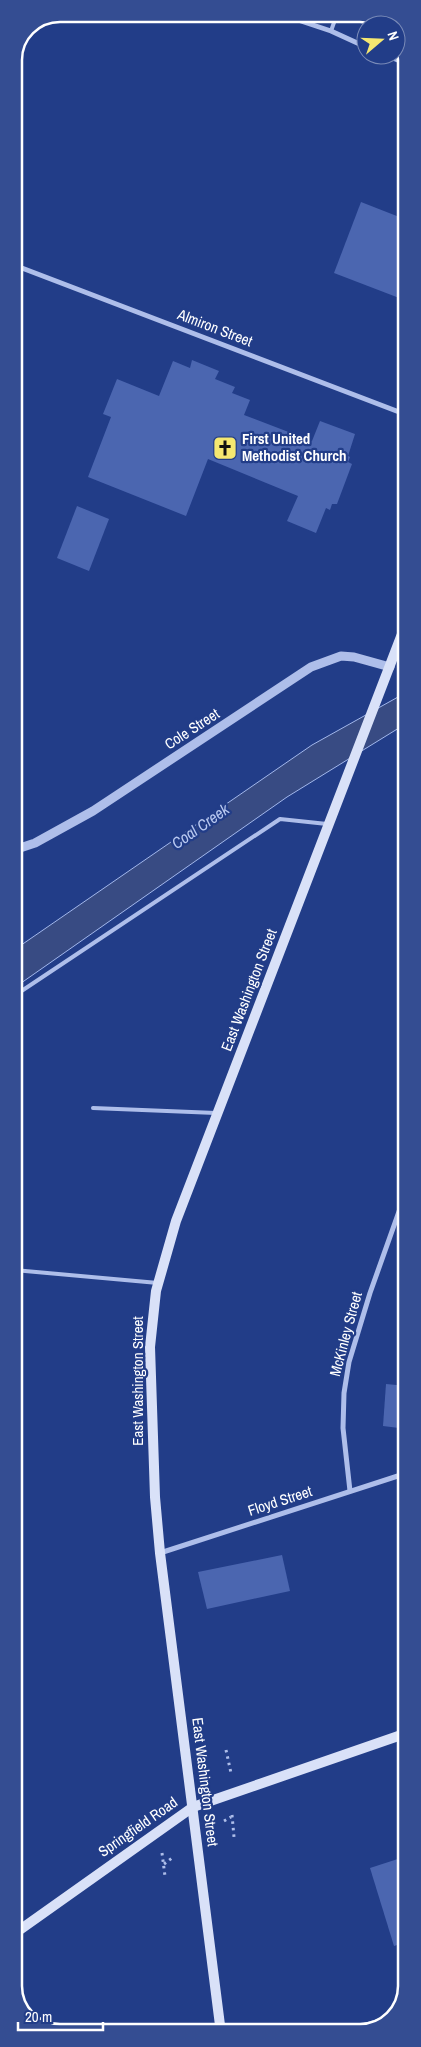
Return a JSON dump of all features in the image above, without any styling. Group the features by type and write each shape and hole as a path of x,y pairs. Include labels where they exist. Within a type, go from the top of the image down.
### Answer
{"main road":[{"name":"East Washington Street","path":"220,2024 160,1553 155,1497 150,1347 152,1309 176,1221 398,645"},
{"name":"Springfield Road","path":"23,1928 193,1807 398,1736"}],"street":[{"path":"306,23 356,42"},
{"name":"Almiron Street","path":"22,267 398,412"},
{"name":"Cole Street","path":"22,847 35,843 93,811 311,667 341,656 354,657 390,667"},
{"name":"McKinley Street","path":"350,1492 343,1428 344,1393 349,1362 370,1293 398,1214"},
{"name":"Floyd Street","path":"160,1553 398,1476"}],"lane":[{"path":"331,31 334,23"},
{"path":"22,990 280,819 329,825"},
{"path":"93,1108 218,1113"},
{"path":"23,1271 158,1283"}],"path":[{"path":"226,1750 230,1773"},
{"path":"224,1821 232,1814 234,1837"},
{"path":"161,1850 165,1876"},
{"path":"164,1864 172,1858"}],"water":[{"name":"Coal Creek","path":"398,697 398,729 287,797 22,982 22,944 312,745"}],"building":[{"path":"361,202 398,216 398,298 334,273"},
{"name":"First United Methodist Church","path":"192,360 219,371 215,379 235,387 232,393 250,400 244,415 312,441 320,421 355,434 348,456 350,457 348,462 352,464 337,504 332,504 330,510 326,508 316,533 287,521 298,496 208,459 186,516 88,477 111,417 103,414 117,379 159,396 173,361 190,368"},
{"path":"77,506 109,519 89,571 57,558"},
{"path":"386,1384 398,1385 398,1428 383,1426"},
{"path":"282,1555 290,1591 207,1609 198,1572"},
{"path":"398,1859 398,1945 394,1946 370,1868"}],"place":[{"name":"First United Methodist Church","path":"225,448"}]}
